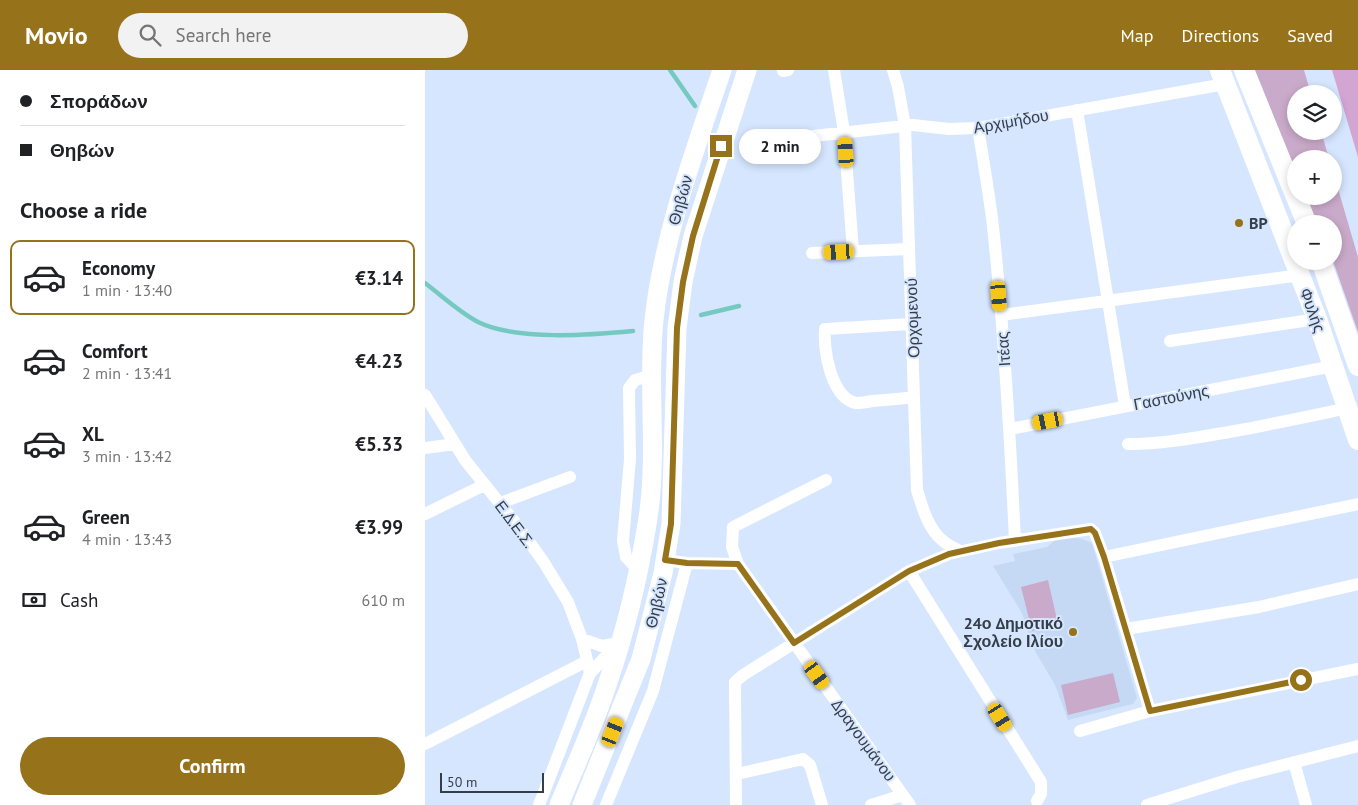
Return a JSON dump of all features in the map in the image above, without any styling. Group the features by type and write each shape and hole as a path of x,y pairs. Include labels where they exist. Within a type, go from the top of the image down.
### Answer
{"main road":[{"name":"Θηβών","path":"559,805 606,689 638,570 649,508 653,445 654,320 669,241 694,154 722,70"},
{"name":"Θηβών","path":"582,805 641,659 656,602 671,524 677,336 683,282 693,236 747,70"},
{"path":"1244,70 1303,215"},
{"name":"Φυλής","path":"1223,77 1301,275 1358,440"},
{"name":"Φυλής","path":"1324,270 1358,366"}],"street":[{"path":"834,70 844,132 853,252"},
{"name":"Ορχομενού","path":"893,70 905,126 917,490 930,524 941,540 954,552"},
{"name":"Αρχιμήδου","path":"795,138 905,126 949,129 978,128 1077,110 1223,77"},
{"path":"1077,110 1125,406"},
{"name":"Ιτέας","path":"978,128 992,218 1001,315 1010,429 1015,541"},
{"path":"812,253 909,249"},
{"path":"1001,315 1301,275"},
{"path":"1170,341 1317,319"},
{"path":"911,324 825,329 824,338 827,361 837,387 846,397 856,403 914,398"},
{"name":"Γαστούνης","path":"1010,429 1333,366"},
{"name":"Ε.Δ.Ε.Σ.","path":"425,395 455,444 543,561 568,602 582,639 589,667"},
{"path":"1128,444 1183,440 1348,408"},
{"path":"425,448 455,444"},
{"path":"500,503 570,477"},
{"path":"665,560 687,563 738,564 732,547 733,527 826,480"},
{"path":"425,514 484,485"},
{"path":"1104,557 1358,504"},
{"path":"736,805 735,682 743,675 909,571 954,552 1091,529 1095,533 1104,557 1150,711"},
{"path":"607,805 653,692 687,563"},
{"name":"Δραγουμάνου","path":"738,564 906,800"},
{"path":"909,571 1041,782 1041,794 1037,801"},
{"path":"1125,629 1259,607 1358,584"},
{"path":"582,639 602,646 619,643"},
{"path":"425,744 589,667 619,643"},
{"path":"539,805 589,667"},
{"path":"1080,731 1150,711 1358,669"},
{"path":"1147,805 1237,777 1358,746"},
{"path":"737,774 803,759 810,766 822,805"},
{"path":"1294,762 1306,805"},
{"path":"871,805 906,800"}],"shaded area":[{"path":"1255,70 1304,70 1308,85 1287,85 1287,140 1324,140 1326,150 1287,150"},
{"path":"1332,70 1358,70 1358,157 1342,103 1342,85 1336,85"},
{"path":"1342,202 1358,257 1358,332 1336,270 1342,270 1342,215 1313,215 1310,205 1342,205"},
{"name":"24ο Δημοτικό Σχολείο Ιλίου","path":"1072,537 1092,543 1137,698 1133,704 1068,720 1055,685 1035,651 1022,613 993,566 1015,561 1013,554 1047,547 1056,539"},
{"path":"1048,580 1058,624 1032,631 1021,587"},
{"path":"1113,673 1120,702 1068,715 1061,685"}],"waterway":[{"path":"670,70 695,106"},
{"path":"425,283 464,314 494,328 513,332 554,335 633,331"},
{"path":"701,315 739,306"}],"place":[{"name":"BP","path":"1239,223"},
{"name":"24ο Δημοτικό Σχολείο Ιλίου","path":"1073,632"}],"route":[{"path":"721,146 693,236 683,282 677,328 671,524 665,560 687,563 738,564 794,643 909,571 949,554 999,543 1091,529 1095,533 1104,557 1150,711 1301,680"}]}
